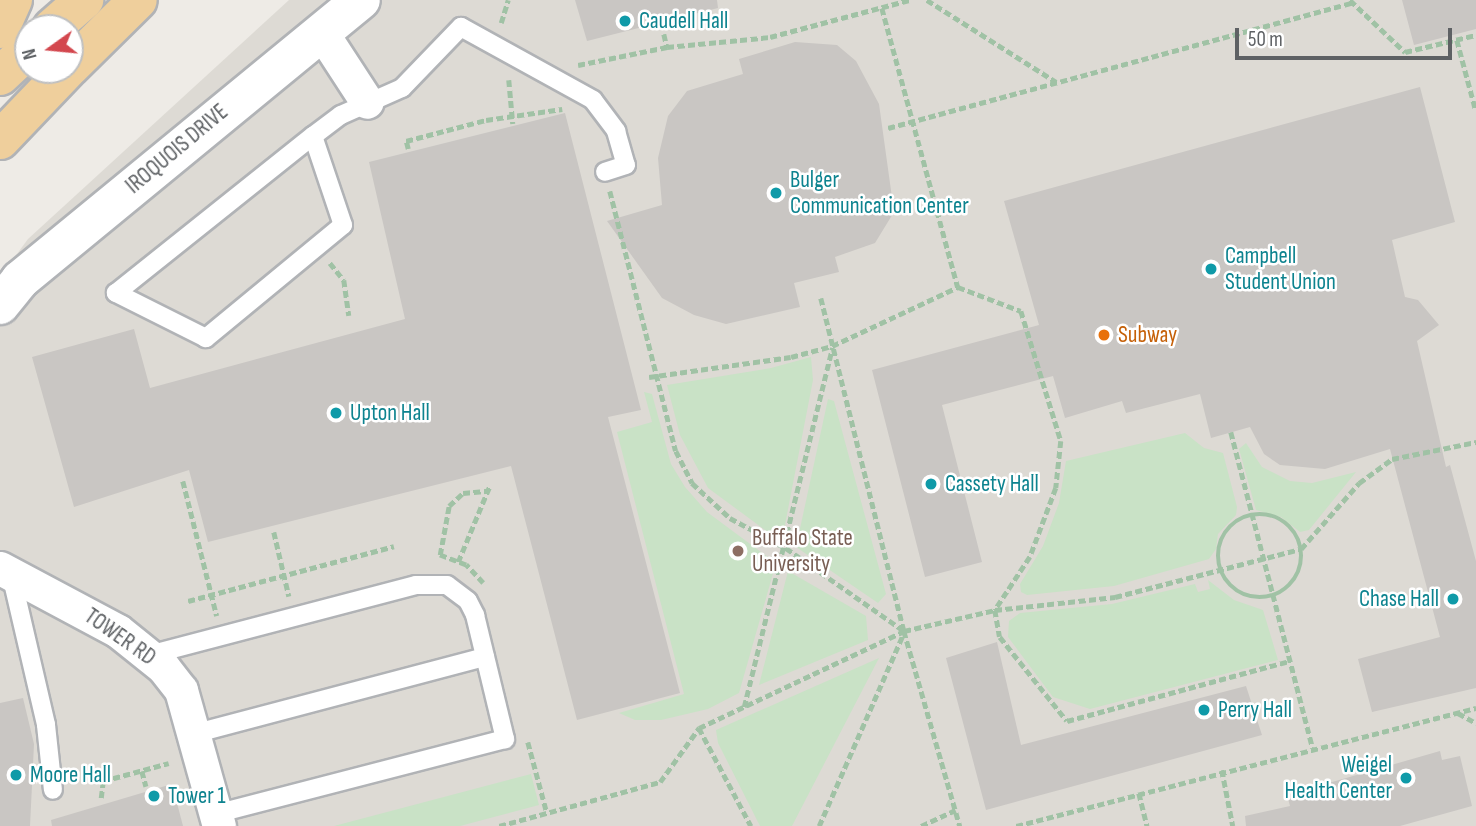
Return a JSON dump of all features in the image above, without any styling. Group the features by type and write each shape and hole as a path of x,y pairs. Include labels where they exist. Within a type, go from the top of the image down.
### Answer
{"highway":[{"path":"0,29 13,0"},
{"path":"68,14 84,0"},
{"path":"84,54 138,0"},
{"path":"0,76 14,63"},
{"path":"0,140 54,84"}],"street":[{"name":"IROQUOIS DRIVE","path":"0,305 20,280 362,0"},
{"path":"322,33 367,102"},
{"name":"TOWER RD","path":"5,570 107,624 149,655 181,690 186,748 217,820"}],"lane":[{"path":"313,136 343,225 206,338 116,293 313,136 367,102 401,88 461,27 593,100 617,131 626,165 605,172"},
{"path":"5,570 47,725 53,790"},
{"path":"149,655 434,583 447,585 468,601 505,739 217,820"},
{"path":"186,748 485,657"}],"path":[{"path":"576,66 667,47 770,37 909,0"},
{"path":"927,0 1056,83"},
{"path":"888,128 1350,2 1405,52 1476,35"},
{"path":"882,7 958,287"},
{"path":"664,34 667,47"},
{"path":"1457,40 1476,111"},
{"path":"509,74 510,114 513,124"},
{"path":"408,149 406,141 510,114 568,109"},
{"path":"486,120 489,130"},
{"path":"605,172 676,451 692,483 730,518 786,548 904,631"},
{"path":"344,279 349,316"},
{"path":"649,377 791,357 832,346 958,287 1021,311 1061,441 1056,488 1030,557 995,610 1000,637 1067,720 1290,661"},
{"path":"821,298 904,631 960,826"},
{"path":"744,708 786,548 832,346"},
{"path":"1231,432 1249,516 1313,748"},
{"path":"1301,549 1288,525 1277,518 1249,516 1227,530 1221,541 1220,567 1235,589 1246,596 1273,596 1298,573 1301,549 1359,483 1392,459 1476,442"},
{"path":"183,481 212,597"},
{"path":"458,562 490,485"},
{"path":"440,555 449,506 463,493 488,491"},
{"path":"274,532 285,578"},
{"path":"188,601 285,578 394,546"},
{"path":"499,826 660,782 699,728 904,631 995,610 1115,597 1220,567 1301,549"},
{"path":"819,826 904,631"},
{"path":"1016,826 1222,770 1476,708"},
{"path":"1458,712 1476,723"},
{"path":"699,728 751,826"},
{"path":"101,798 103,781 142,771 186,748"},
{"path":"531,754 547,813"},
{"path":"1222,770 1233,826"},
{"path":"142,771 146,786"},
{"path":"1139,793 1147,826"},
{"path":"922,826 955,810"}],"shaded area":[{"name":"Buffalo State University","path":"289,0 1476,0 1476,826 0,826 0,277 28,239"}],"green space":[{"path":"811,357 813,380 784,530 776,538 708,488 680,435 667,385 771,368"},
{"path":"644,392 652,394 671,464 685,487 707,512 776,563 739,693 708,709 661,720 635,720 619,713 684,694 617,432 652,422"},
{"path":"828,399 834,401 886,594 878,603 796,547"},
{"path":"1185,433 1204,448 1223,453 1237,507 1236,515 1218,534 1216,549 1209,559 1114,586 1027,595 1021,592 1020,584 1043,546 1059,503 1066,461"},
{"path":"1246,443 1262,467 1290,481 1312,483 1356,472 1309,530 1300,532 1281,517 1256,510 1239,449"},
{"path":"788,571 866,616 868,640 759,685"},
{"path":"1208,580 1234,600 1263,610 1278,660 1090,709 1053,697 1008,637 1009,621 1020,613 1112,604 1195,584 1198,592 1210,589"},
{"path":"879,658 792,826 760,826 718,743 716,730"},
{"path":"531,774 539,805 460,826 334,826"}],"building":[{"name":"Caudell Hall","path":"575,0 717,0 718,8 587,41"},
{"path":"1402,0 1476,0 1476,29 1414,45"},
{"name":"Bulger Communication Center","path":"795,42 837,45 856,61 879,104 894,212 875,243 835,257 839,272 794,283 800,307 726,324 694,315 662,298 607,221 662,205 658,158 668,116 687,91 743,74 739,59"},
{"name":"Campbell Student Union","path":"1420,87 1455,222 1392,240 1405,297 1418,300 1439,325 1417,341 1446,467 1450,465 1476,561 1476,688 1372,712 1358,659 1440,637 1390,449 1325,469 1280,465 1264,454 1250,427 1211,438 1200,394 1126,413 1122,401 1065,418 1053,376 942,405 982,562 925,577 872,370 1039,325 1004,201"},
{"name":"Upton Hall","path":"565,113 641,410 608,417 680,693 577,720 511,466 208,542 189,470 74,507 32,357 134,329 150,388 405,319 369,162"},
{"name":"Perry Hall","path":"997,642 1021,745 1246,686 1262,735 986,810 946,658"},
{"name":"Moore Hall","path":"23,698 34,744 30,826 0,826 0,703"},
{"name":"Weigel Health Center","path":"1440,751 1442,760 1460,756 1472,806 1400,826 1246,826 1245,816 1290,806 1287,795"},
{"name":"Tower 1","path":"172,784 183,826 52,826 51,820"}],"place":[{"name":"Caudell Hall","path":"625,21"},
{"name":"Bulger Communication Center","path":"776,193"},
{"name":"Campbell Student Union","path":"1211,269"},
{"name":"Subway","path":"1104,335"},
{"name":"Upton Hall","path":"336,413"},
{"name":"Cassety Hall","path":"931,484"},
{"name":"Buffalo State University","path":"738,551"},
{"name":"Chase Hall","path":"1453,599"},
{"name":"Perry Hall","path":"1204,710"},
{"name":"Moore Hall","path":"16,775"},
{"name":"Weigel Health Center","path":"1406,778"},
{"name":"Tower 1","path":"154,796"}]}
